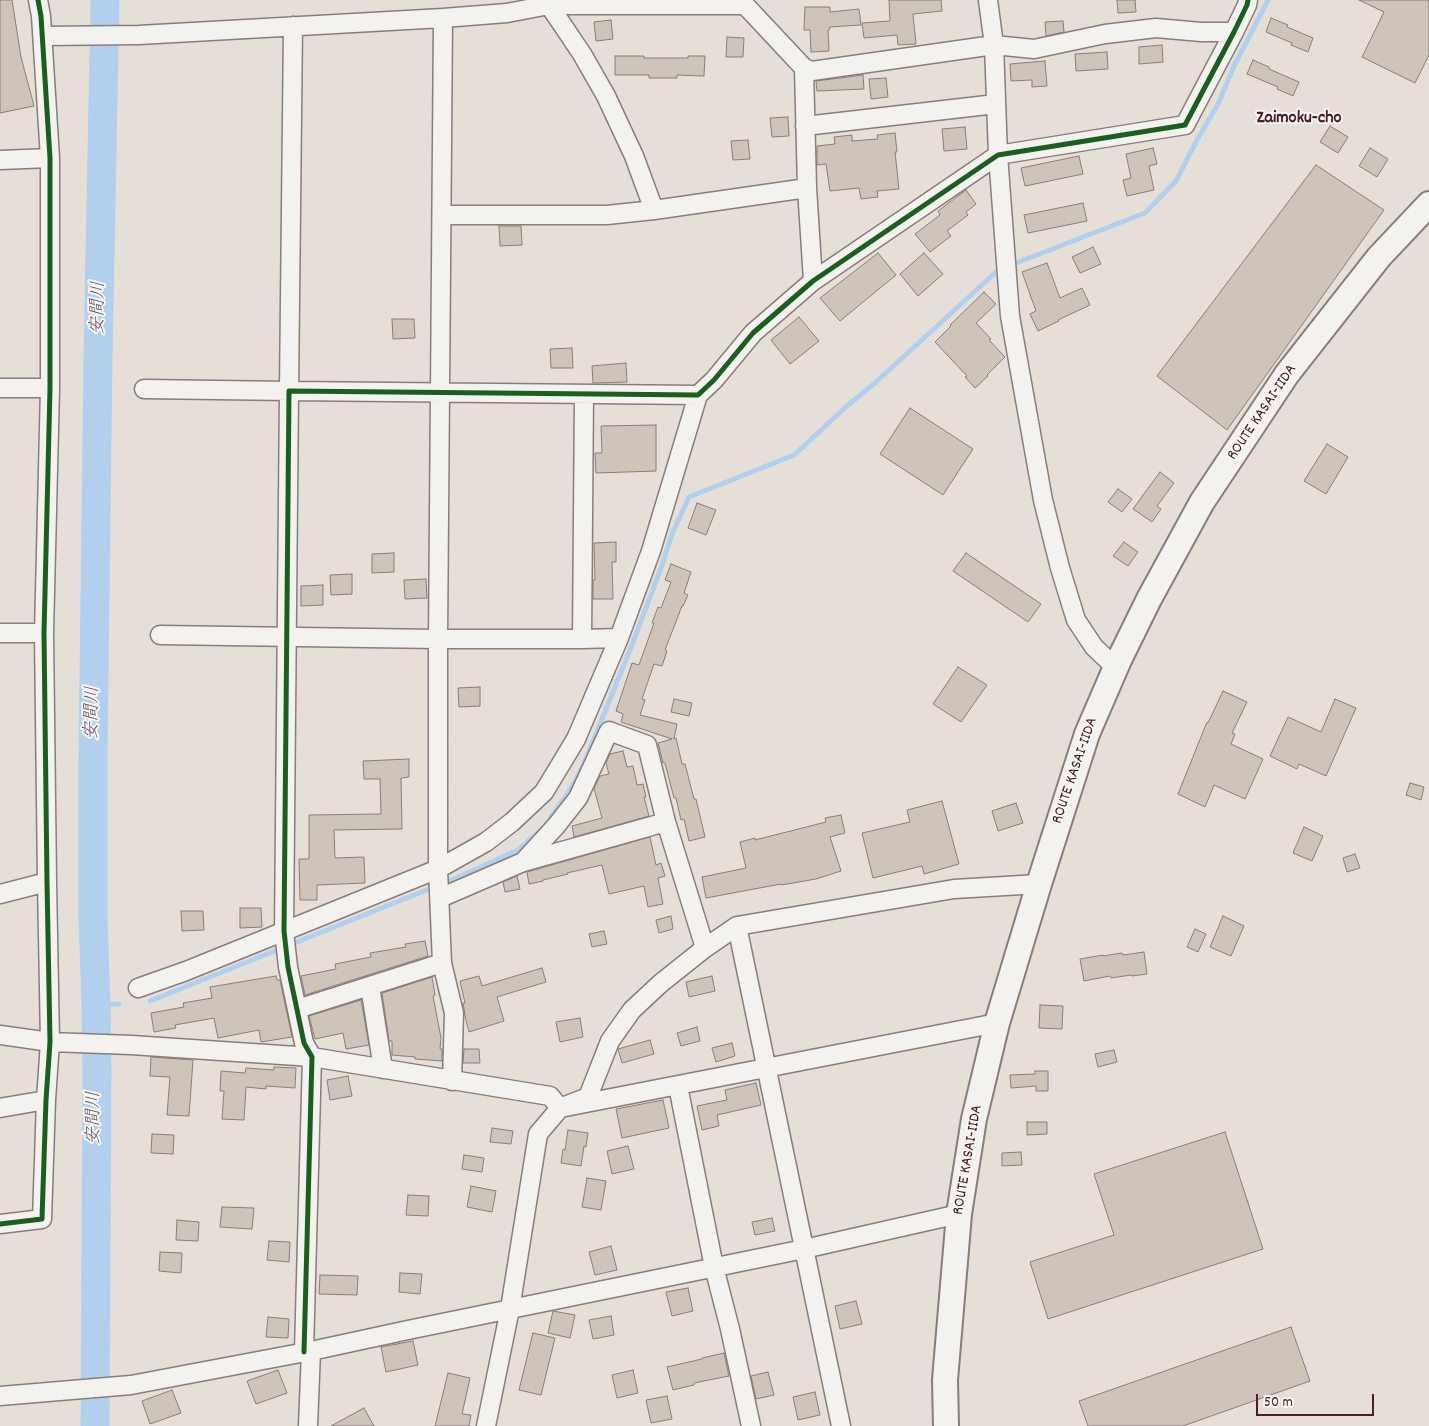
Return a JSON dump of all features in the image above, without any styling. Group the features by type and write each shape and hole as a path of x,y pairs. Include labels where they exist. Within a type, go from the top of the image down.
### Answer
{"main road":[{"name":"ROUTE KASAI-IIDA","path":"946,1426 945,1380 959,1214 974,1119 997,1023 1038,884 1087,734 1115,667 1149,599 1202,502 1288,374 1379,257 1429,204"}],"street":[{"path":"0,1224 42,1219 46,1100 56,1042 47,882 44,633 50,388 50,158 43,36 38,0"},
{"path":"988,0 994,45 998,155 1010,316 1043,500 1060,568 1076,620 1094,647 1115,667"},
{"path":"138,988 438,872 486,842 512,822 544,792 576,740 619,638 651,551 698,395 714,380 753,333 813,281 998,155 1185,125 1234,32 1248,0"},
{"path":"43,36 139,36 443,18 507,13 549,5 745,5 804,68 812,71 994,45 1034,49 1106,34 1156,28 1201,32 1234,32"},
{"path":"549,5 582,54 606,96 634,156 654,210"},
{"path":"443,18 438,872 442,963 454,1012 452,1081"},
{"path":"294,26 284,933 304,1043 312,1057 308,1426"},
{"path":"804,68 807,188 813,281"},
{"path":"805,126 996,104"},
{"path":"0,160 50,158"},
{"path":"442,215 607,215 807,188"},
{"path":"0,388 50,388"},
{"path":"144,390 698,395"},
{"path":"582,639 584,394"},
{"path":"0,633 44,633"},
{"path":"160,636 438,639 619,638"},
{"path":"523,862 556,826 578,798 609,731 647,745 666,822 704,948"},
{"path":"440,897 523,862 666,822"},
{"path":"0,894 47,882"},
{"path":"486,1426 510,1309 538,1134 560,1108 588,1097 610,1041 632,1010 661,983 704,948 737,926 954,889 1038,884"},
{"path":"737,926 841,1426"},
{"path":"297,1009 442,963"},
{"path":"370,986 383,1069"},
{"path":"560,1108 997,1023"},
{"path":"0,1035 56,1042 312,1057 550,1096 560,1108"},
{"path":"678,1086 714,1267 730,1329 751,1426"},
{"path":"0,1108 46,1100"},
{"path":"0,1396 131,1385 308,1352 959,1214"}],"building":[{"path":"0,0 12,0 21,57 34,106 0,113"},
{"path":"889,0 941,0 942,11 913,14 916,44 898,45 897,35 864,38 862,23 890,21"},
{"path":"1117,0 1135,0 1136,12 1118,13"},
{"path":"1359,0 1429,0 1429,55 1415,83 1362,57 1384,12"},
{"path":"805,7 830,7 830,12 859,9 861,25 830,27 828,30 829,51 811,52 810,30 804,30"},
{"path":"1271,18 1313,38 1308,52 1266,32"},
{"path":"611,20 613,39 596,41 594,22"},
{"path":"1063,21 1064,32 1046,36 1045,22"},
{"path":"727,37 744,38 743,57 726,57"},
{"path":"1162,45 1163,62 1139,64 1139,47"},
{"path":"1107,52 1108,69 1076,71 1075,54"},
{"path":"615,56 688,58 688,56 705,56 704,76 677,75 677,78 649,78 649,75 615,75"},
{"path":"1253,60 1299,82 1293,96 1277,89 1278,87 1247,74"},
{"path":"1045,61 1047,86 1032,87 1032,80 1011,81 1010,64"},
{"path":"863,75 864,89 817,91 816,81"},
{"path":"886,78 888,97 871,99 869,79"},
{"path":"788,117 789,136 772,137 770,118"},
{"path":"1330,126 1348,137 1338,153 1320,142"},
{"path":"965,127 967,149 944,151 942,129"},
{"path":"895,133 899,189 877,191 878,197 861,199 859,188 830,191 826,164 817,165 817,146 835,144 834,137 852,135 852,141 878,139 877,135"},
{"path":"748,140 750,159 733,160 731,141"},
{"path":"1153,148 1157,164 1149,166 1154,190 1127,196 1123,180 1131,178 1126,154"},
{"path":"1370,148 1388,159 1377,177 1359,166"},
{"path":"1079,156 1083,174 1025,186 1021,168"},
{"path":"1316,165 1384,210 1227,430 1157,376"},
{"path":"966,190 976,204 966,212 968,215 947,231 951,236 930,252 915,234 940,215 938,211"},
{"path":"1083,203 1087,221 1028,233 1024,215"},
{"path":"499,226 521,226 522,245 500,246"},
{"path":"1093,247 1101,264 1080,273 1072,257"},
{"path":"878,253 896,275 840,321 820,298"},
{"path":"924,253 943,274 918,296 900,274"},
{"path":"1047,263 1060,298 1082,288 1090,305 1038,331 1030,314 1036,311 1022,272"},
{"path":"984,292 996,304 976,323 1005,357 975,388 965,377 967,376 935,342"},
{"path":"799,317 819,341 790,364 771,340"},
{"path":"392,319 414,319 415,338 393,339"},
{"path":"572,348 573,368 551,368 550,349"},
{"path":"626,363 627,382 593,383 592,366"},
{"path":"910,408 973,449 943,495 880,454"},
{"path":"656,425 656,471 596,473 595,453 602,453 601,426"},
{"path":"1327,444 1348,457 1326,494 1304,481"},
{"path":"1160,472 1174,483 1157,506 1161,509 1152,522 1133,509"},
{"path":"1118,489 1132,499 1122,512 1108,502"},
{"path":"697,503 716,510 706,535 688,528"},
{"path":"616,542 616,562 612,562 613,599 593,599 593,580 595,580 594,543"},
{"path":"1124,542 1138,552 1128,566 1113,556"},
{"path":"394,553 394,572 372,573 372,554"},
{"path":"966,553 1041,604 1028,622 953,571"},
{"path":"671,564 691,572 684,593 688,595 665,650 667,651 662,666 654,664 642,699 645,700 640,715 677,724 674,739 676,738 682,764 685,764 705,837 689,841 684,819 681,820 676,798 674,798 658,743 672,739 621,722 623,714 616,711 632,663 639,665 658,607 661,608 671,582 665,580"},
{"path":"352,574 352,594 331,595 330,575"},
{"path":"426,579 427,598 405,599 404,580"},
{"path":"323,585 323,605 301,606 301,586"},
{"path":"958,667 987,685 961,722 933,704"},
{"path":"480,687 480,706 459,707 458,688"},
{"path":"1223,691 1247,702 1232,733 1235,734 1231,744 1263,759 1245,799 1214,785 1205,807 1178,794 1207,722"},
{"path":"674,699 692,703 689,716 671,712"},
{"path":"1335,699 1356,708 1326,776 1299,764 1297,769 1270,756 1288,717 1321,732"},
{"path":"623,751 627,767 633,766 637,785 643,784 649,816 574,837 572,826 602,818 594,788 600,776 609,774 606,763 610,754"},
{"path":"409,759 409,777 401,778 402,829 334,830 335,858 364,857 365,883 317,885 317,900 300,900 299,859 309,859 309,815 381,814 380,779 364,779 363,761"},
{"path":"1410,783 1424,787 1421,800 1406,795"},
{"path":"942,801 959,864 924,874 922,866 873,878 862,833 910,822 907,810"},
{"path":"1016,803 1023,823 998,831 992,811"},
{"path":"841,815 845,833 830,837 841,871 816,879 706,898 702,877 746,868 740,842 826,822 825,818"},
{"path":"1304,827 1323,836 1312,861 1293,853"},
{"path":"650,837 656,865 661,863 665,876 658,878 663,904 648,907 644,886 609,894 602,865 529,884 527,872"},
{"path":"1355,854 1360,868 1347,872 1343,858"},
{"path":"517,876 520,889 505,892 503,882"},
{"path":"240,908 261,908 262,927 240,928"},
{"path":"181,911 203,911 204,930 182,931"},
{"path":"671,916 673,929 659,933 656,920"},
{"path":"1223,916 1244,926 1231,956 1210,947"},
{"path":"1195,929 1206,934 1198,952 1187,947"},
{"path":"604,931 607,944 592,947 589,934"},
{"path":"425,941 428,956 305,995 301,976 336,969 335,964 371,957 370,953 406,947 405,944"},
{"path":"1144,952 1147,974 1111,978 1110,976 1084,981 1080,959"},
{"path":"542,968 546,982 497,997 504,1021 469,1032 460,981 479,976 482,986"},
{"path":"276,976 277,980 280,980 292,1037 261,1042 259,1030 218,1038 214,1018 175,1025 176,1028 154,1032 151,1013 184,1007 183,1003 212,998 210,987"},
{"path":"712,976 715,991 689,997 686,982"},
{"path":"432,977 435,995 433,996 441,1038 442,1061 392,1055 392,1041 389,1041 382,993"},
{"path":"361,1000 369,1045 346,1049 343,1033 315,1039 309,1016"},
{"path":"1040,1005 1063,1006 1062,1029 1039,1028"},
{"path":"580,1018 583,1037 560,1042 556,1022"},
{"path":"697,1027 700,1041 681,1046 677,1033"},
{"path":"650,1040 654,1054 622,1063 618,1049"},
{"path":"732,1043 735,1056 716,1062 712,1048"},
{"path":"464,1049 479,1049 480,1063 463,1063"},
{"path":"1114,1050 1117,1062 1098,1067 1095,1054"},
{"path":"151,1057 193,1060 189,1116 167,1115 170,1077 150,1076"},
{"path":"274,1067 296,1068 295,1088 266,1086 266,1089 246,1087 244,1120 222,1119 224,1091 220,1091 221,1071 245,1073 246,1068 274,1070"},
{"path":"1035,1071 1048,1071 1048,1091 1036,1091 1036,1086 1011,1088 1010,1075 1035,1074"},
{"path":"348,1076 352,1096 330,1100 327,1080"},
{"path":"756,1083 761,1105 717,1115 719,1126 702,1130 697,1106 727,1100 725,1090"},
{"path":"663,1100 669,1128 622,1138 616,1109"},
{"path":"1027,1122 1047,1122 1047,1134 1027,1135"},
{"path":"492,1128 513,1131 511,1144 490,1142"},
{"path":"568,1130 588,1133 581,1166 561,1163"},
{"path":"1225,1132 1263,1249 1048,1319 1030,1262 1114,1235 1094,1174"},
{"path":"152,1134 174,1135 173,1154 151,1153"},
{"path":"628,1146 634,1169 612,1174 607,1151"},
{"path":"1021,1152 1022,1165 1002,1166 1002,1153"},
{"path":"464,1155 484,1158 482,1172 462,1169"},
{"path":"587,1178 606,1181 601,1210 582,1207"},
{"path":"471,1186 496,1191 492,1212 467,1207"},
{"path":"408,1195 429,1196 428,1216 406,1215"},
{"path":"222,1207 254,1208 252,1229 220,1227"},
{"path":"772,1218 775,1231 755,1235 752,1222"},
{"path":"177,1220 199,1222 198,1241 176,1240"},
{"path":"269,1241 290,1242 289,1262 267,1260"},
{"path":"611,1246 617,1270 595,1275 589,1252"},
{"path":"160,1252 182,1253 181,1273 159,1271"},
{"path":"400,1273 422,1274 420,1294 399,1292"},
{"path":"320,1275 358,1276 357,1295 319,1294"},
{"path":"688,1288 693,1311 672,1316 666,1292"},
{"path":"856,1301 862,1324 840,1329 835,1306"},
{"path":"553,1311 575,1315 570,1338 548,1333"},
{"path":"611,1316 614,1335 593,1339 589,1320"},
{"path":"268,1317 289,1319 288,1338 266,1337"},
{"path":"1291,1327 1310,1381 1183,1426 1088,1426 1079,1401"},
{"path":"533,1333 555,1338 541,1395 519,1390"},
{"path":"413,1341 418,1365 386,1372 381,1347"},
{"path":"724,1353 729,1376 694,1383 694,1385 673,1390 667,1367"},
{"path":"278,1370 287,1393 256,1404 247,1381"},
{"path":"633,1370 638,1393 617,1398 612,1375"},
{"path":"768,1372 774,1395 756,1399 751,1376"},
{"path":"448,1373 470,1378 462,1414 471,1415 469,1426 435,1426"},
{"path":"172,1390 181,1413 150,1424 142,1401"},
{"path":"815,1392 820,1415 798,1420 793,1397"},
{"path":"667,1396 672,1419 651,1423 646,1400"},
{"path":"364,1408 374,1426 331,1426"}],"waterway":[{"name":"安間川","path":"95,1426 97,1072 93,917 93,759 105,0"},
{"path":"1011,265 1145,213 1176,181 1218,104 1234,66 1268,0"},
{"path":"150,1001 454,879 518,850 545,826 570,790 583,766 632,645 672,534 689,497 794,455 997,271 1003,268"},
{"path":"96,1005 119,1004"}],"cycle path":[{"path":"0,1224 42,1219 50,1042 44,633 50,388 50,158 41,16 38,0"},
{"path":"304,1352 312,1057 304,1043 288,967 284,931 289,391 698,395 714,380 753,333 813,281 998,155 1185,125 1234,32 1248,0"}],"district":[{"name":"Zaimoku-cho","path":"1299,120"}]}
